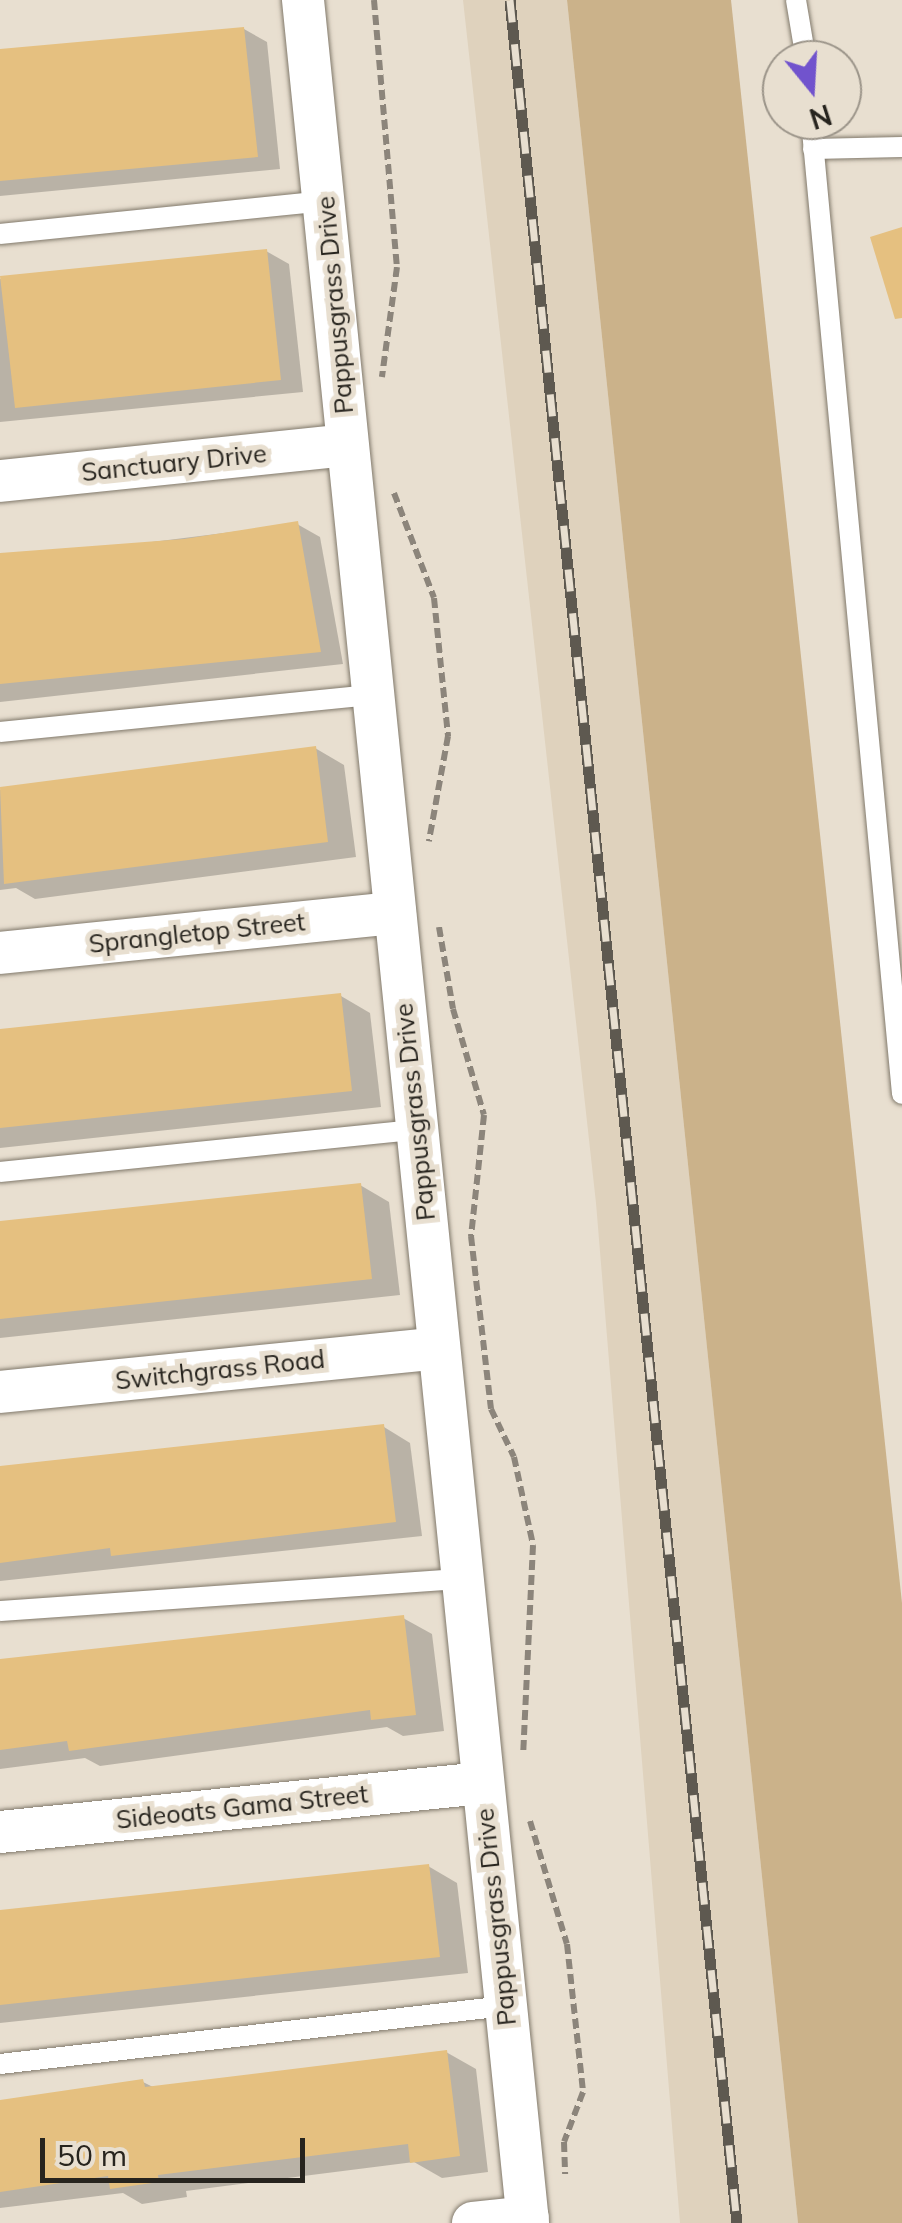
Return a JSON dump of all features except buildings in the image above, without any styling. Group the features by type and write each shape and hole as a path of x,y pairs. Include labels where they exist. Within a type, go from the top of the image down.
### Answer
{"street":[{"name":"Pappusgrass Drive","path":"303,0 327,201 347,445 528,2220"},
{"name":"Sanctuary Drive","path":"0,480 347,445"},
{"name":"Sprangletop Street","path":"0,953 395,913"},
{"name":"Switchgrass Road","path":"0,1392 439,1348"},
{"name":"Sideoats Gama Street","path":"0,1832 483,1782"},
{"path":"473,2223 528,2220"}],"lane":[{"path":"796,0 803,40"},
{"path":"812,140 902,1094"},
{"path":"813,149 902,147"},
{"path":"0,234 327,201"},
{"path":"0,732 373,695"},
{"path":"0,1172 417,1130"},
{"path":"0,1611 463,1578"},
{"path":"0,2064 504,2006"}],"path":[{"path":"374,0 397,267 380,388"},
{"path":"392,486 434,598 448,736 427,851"},
{"path":"438,920 453,1009 484,1115 471,1236 490,1409 514,1457 533,1544 524,1772"},
{"path":"528,1812 567,1944 583,2092 564,2142 566,2190"}],"shaded area":[{"path":"463,0 567,0 798,2223 680,2223 596,1203"},
{"path":"567,0 731,0 902,1603 902,2223 798,2223"}],"railway":[{"path":"510,0 737,2223"}]}
